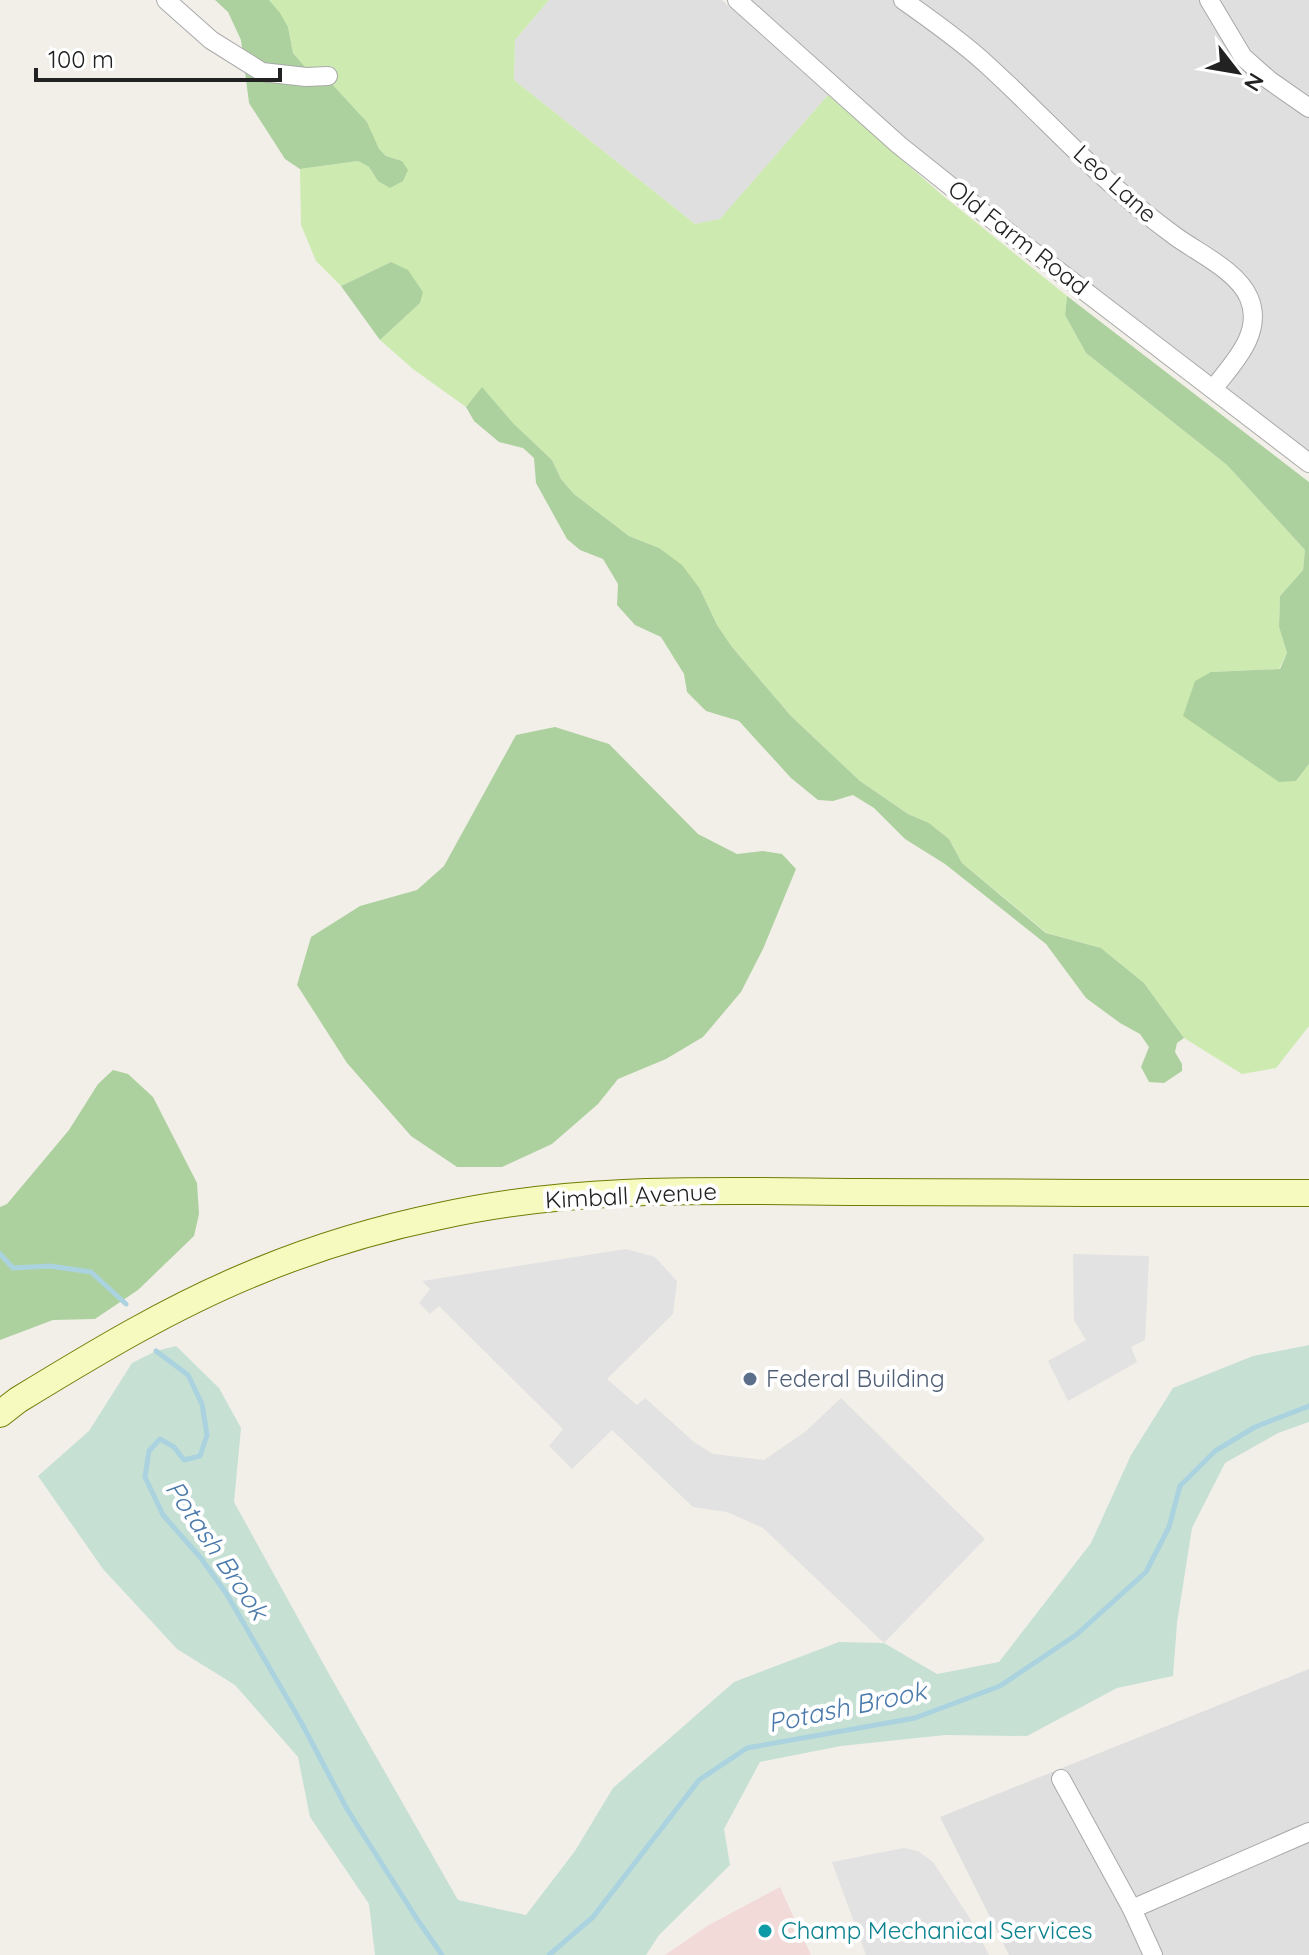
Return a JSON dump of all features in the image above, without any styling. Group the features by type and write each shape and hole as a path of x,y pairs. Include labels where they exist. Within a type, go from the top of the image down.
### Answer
{"main road":[{"name":"Kimball Avenue","path":"0,1414 142,1326 254,1273 315,1250 442,1215 508,1204 620,1194 736,1191 1309,1193"}],"street":[{"path":"166,0 211,40 262,72 328,76"},
{"name":"Old Farm Road","path":"737,0 899,145 1309,463"},
{"name":"Leo Lane","path":"903,0 983,61 1087,161 1154,220 1225,270 1244,288 1253,312 1250,337 1213,389"},
{"path":"1209,0 1243,57 1309,108"},
{"path":"1061,1779 1132,1909 1153,1955"},
{"path":"1132,1909 1309,1832"}],"shaded area":[{"path":"549,0 722,0 828,95 720,220 695,224 514,80 515,40"},
{"path":"750,0 1309,0 1309,453 962,186 883,121"},
{"path":"626,1249 655,1257 677,1281 673,1314 607,1379 637,1405 645,1398 694,1442 713,1454 764,1460 805,1432 841,1398 985,1539 884,1643 763,1528 727,1512 693,1507 612,1430 572,1469 549,1446 563,1429 439,1306 430,1314 419,1303 430,1289 422,1281"},
{"path":"1073,1254 1149,1256 1145,1340 1131,1347 1137,1362 1068,1401 1048,1361 1086,1340 1074,1320"},
{"path":"1309,1669 1309,1955 1009,1955 940,1817"},
{"path":"904,1848 918,1851 933,1862 971,1920 989,1955 866,1955 832,1862"},
{"path":"780,1887 811,1955 665,1955 707,1926"}],"green space":[{"path":"215,0 269,0 288,27 293,53 306,68 332,84 367,122 379,149 386,156 402,161 408,170 403,181 390,188 378,181 369,167 358,161 300,169 285,159 249,103 241,40 228,12"},
{"path":"269,0 549,0 515,40 514,80 695,224 720,219 828,95 941,194 1067,296 1065,315 1086,353 1227,465 1305,550 1303,570 1280,596 1279,627 1287,653 1279,669 1211,672 1296,781 1309,764 1309,1026 1276,1068 1242,1074 1184,1038 1144,983 1101,948 1047,933 962,863 949,839 929,823 908,814 860,781 791,716 732,647 717,625 700,589 659,548 629,536 574,494 561,479 552,460 482,388 466,407 413,369 380,340 420,303 391,262 341,286 316,261 301,225 300,169 358,161 369,167 378,181 402,161 386,156 378,149 367,122 332,84 306,68 293,53 288,27"},
{"path":"391,262 408,270 423,292 420,303 380,340 341,286"},
{"path":"1067,296 1309,482 1309,764 1296,781 1279,782 1183,716 1195,681 1211,672 1280,669 1287,653 1279,627 1280,596 1303,570 1305,550 1227,465 1086,353 1065,315"},
{"path":"482,387 513,423 552,460 561,479 574,494 629,536 659,548 682,565 700,589 717,625 732,647 791,716 860,781 908,814 929,823 949,839 962,863 1046,933 1101,948 1144,983 1184,1038 1177,1043 1175,1052 1182,1064 1182,1071 1164,1083 1149,1082 1141,1067 1149,1047 1140,1034 1086,998 1046,944 945,864 905,839 874,808 853,795 833,801 818,800 791,778 739,721 706,711 687,692 684,674 661,637 635,625 617,605 618,584 603,559 580,550 567,539 536,483 534,458 523,448 499,442 474,421 466,407"},
{"path":"555,727 609,744 698,834 737,854 763,851 782,854 796,869 763,949 741,992 703,1037 666,1059 618,1079 598,1104 552,1144 502,1167 457,1167 411,1136 347,1063 297,985 311,937 360,906 417,890 444,866 516,735"},
{"path":"113,1070 128,1074 153,1097 197,1183 199,1214 194,1236 138,1290 95,1319 53,1320 0,1340 0,1207 7,1204 69,1130 98,1084"},
{"path":"1309,1345 1309,1422 1278,1433 1225,1463 1192,1528 1177,1623 1173,1676 1117,1688 1027,1736 945,1735 841,1746 760,1762 724,1829 730,1865 659,1935 646,1955 375,1955 369,1904 310,1817 298,1757 235,1685 177,1649 103,1569 38,1476 89,1431 132,1363 156,1351 176,1346 219,1388 241,1428 234,1502 458,1900 526,1915 575,1851 613,1788 734,1682 839,1642 884,1643 937,1674 999,1662 1091,1543 1131,1455 1173,1388 1253,1356"}],"waterway":[{"name":"Potash Brook","path":"0,1254 13,1268 50,1266 91,1272 126,1304"},
{"name":"Potash Brook","path":"156,1351 188,1375 202,1404 207,1435 200,1456 184,1460 174,1447 160,1439 149,1451 145,1477 163,1515 226,1593 347,1809 442,1955"},
{"name":"Potash Brook","path":"549,1955 593,1917 699,1780 747,1748 915,1718 1000,1686 1076,1635 1146,1572 1169,1527 1180,1486 1215,1451 1255,1427 1309,1406"}],"place":[{"name":"Federal Building","path":"750,1379"},
{"name":"Champ Mechanical Services","path":"765,1931"}]}
